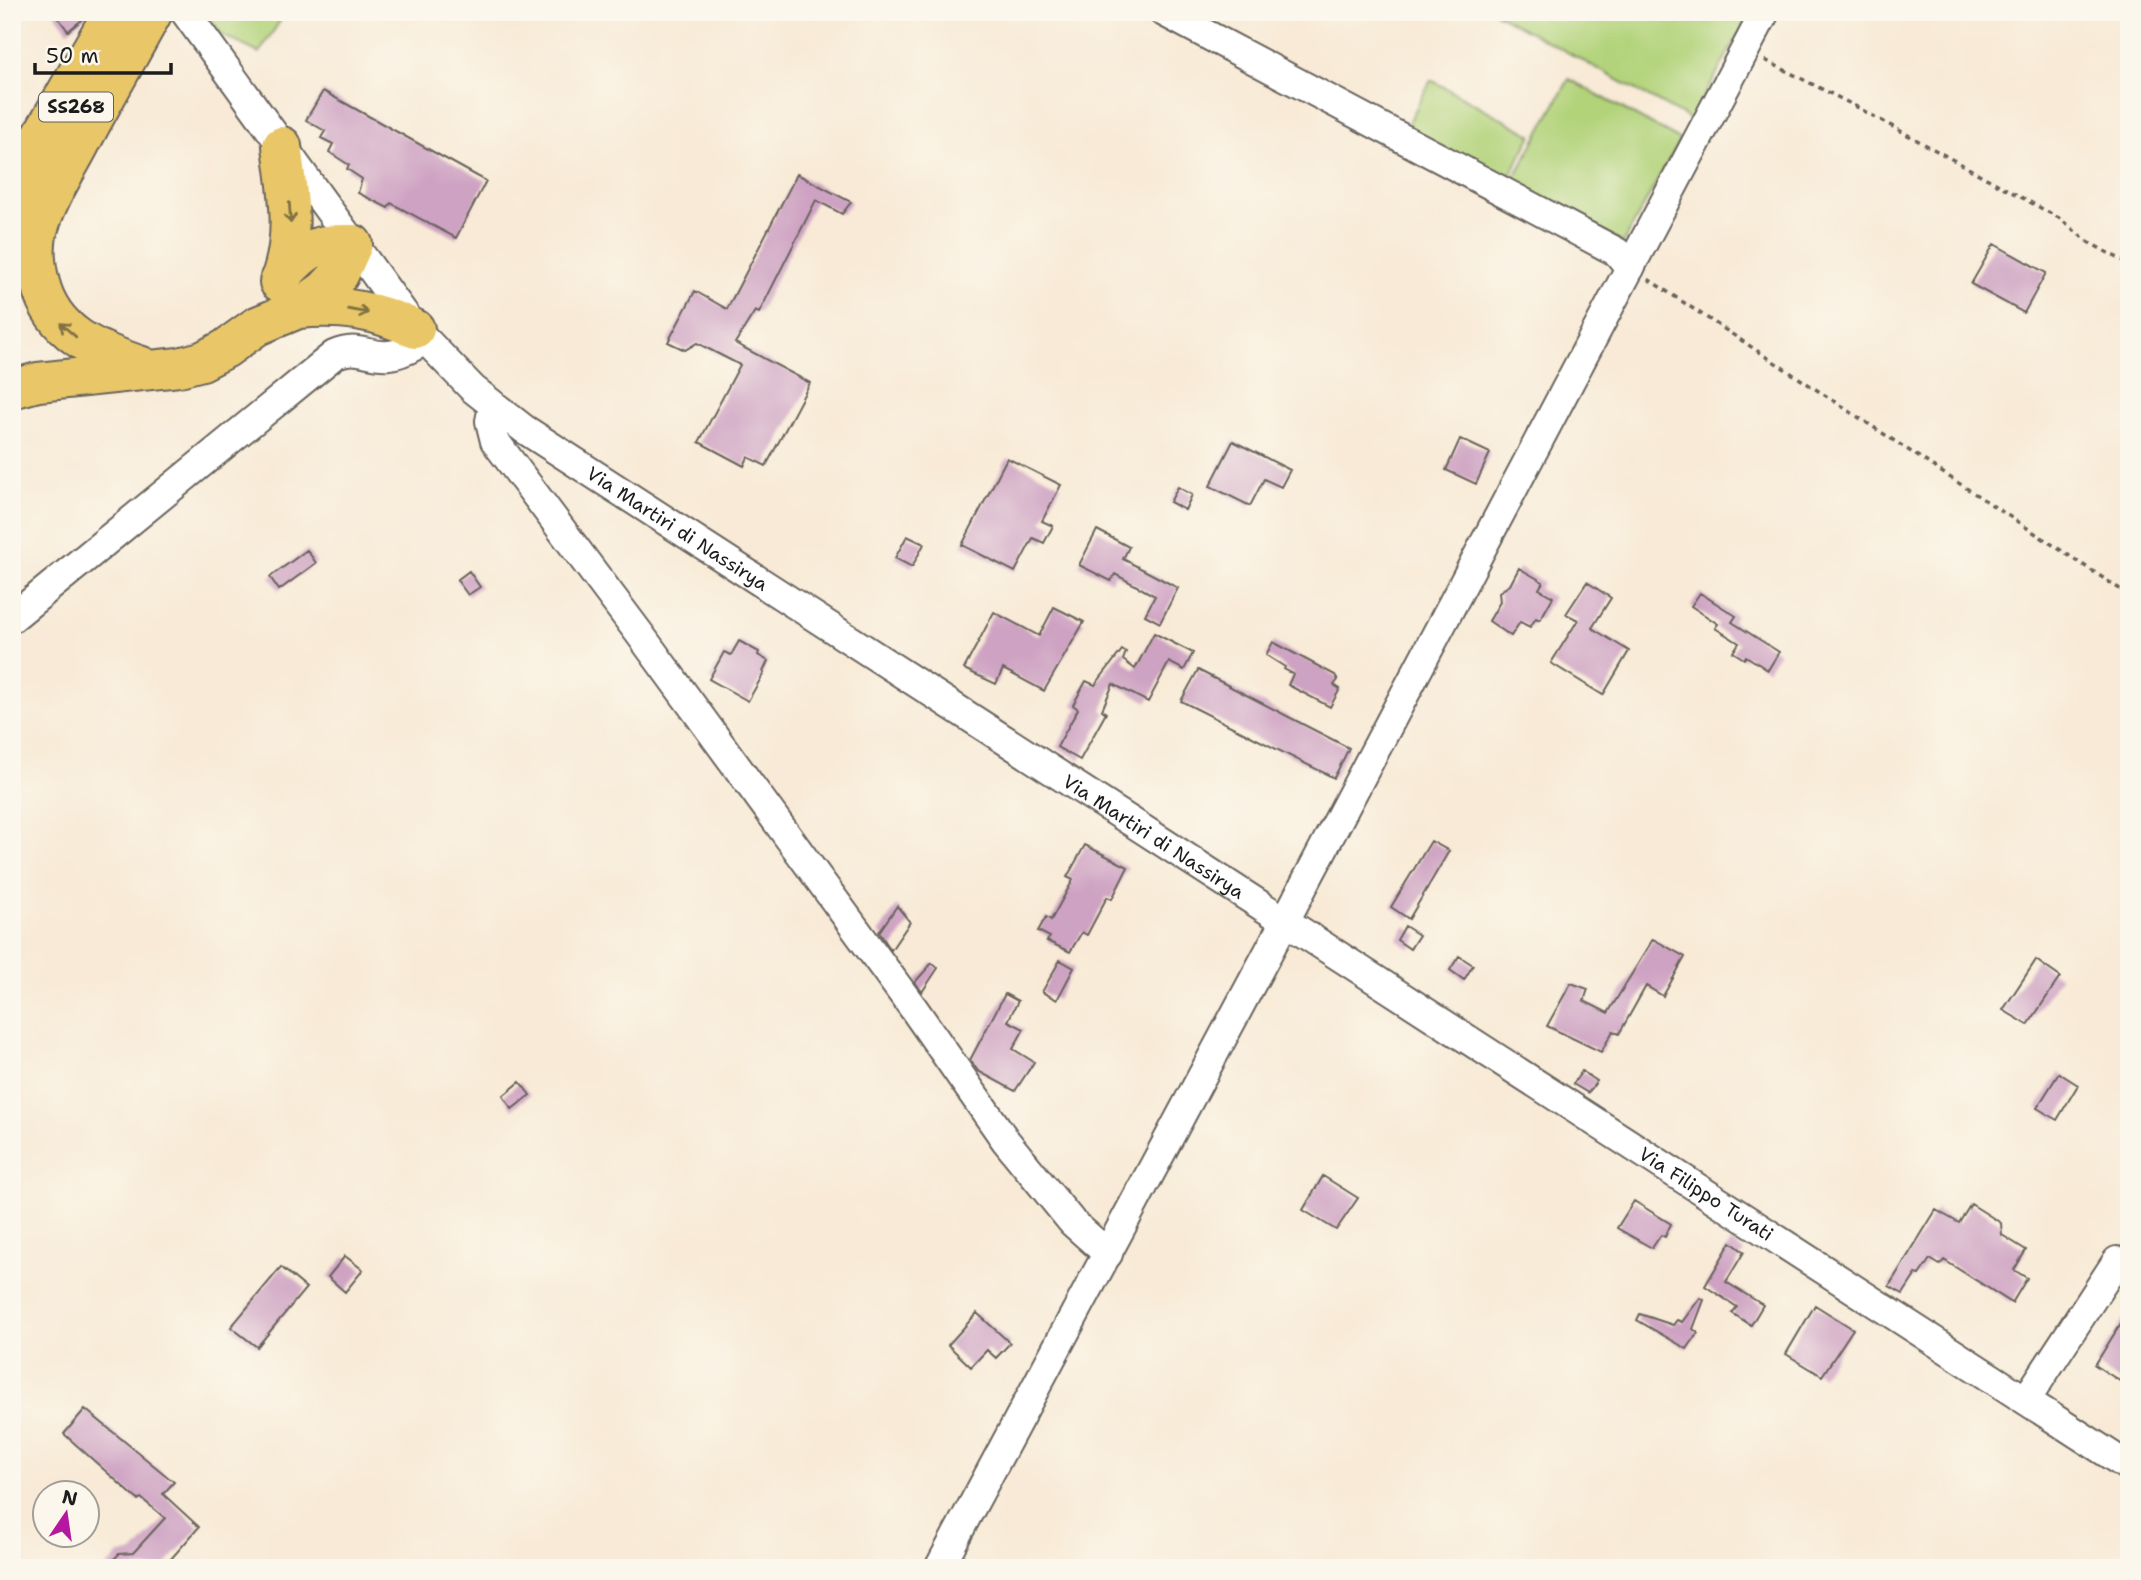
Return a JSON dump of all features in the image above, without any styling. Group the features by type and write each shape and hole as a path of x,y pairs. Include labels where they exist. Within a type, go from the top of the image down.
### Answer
{"highway":[{"name":"SS268","path":"12,191 113,12"},
{"name":"SS268","path":"12,202 157,13"},
{"path":"150,369 99,352 60,323 50,310 43,292 35,250 41,223 56,188 157,13"},
{"path":"12,159 30,141 76,76"},
{"path":"282,146 291,215 289,294"},
{"path":"12,389 71,377 179,367 202,361 225,349 257,326 289,294 325,290 339,275 353,244"},
{"path":"289,294 387,316 420,334"}],"street":[{"path":"1164,12 1617,252 1630,268"},
{"path":"939,1568 1285,921 1765,12"},
{"name":"Via Martiri di Nassirya","path":"157,13 282,146 420,334 494,407 524,429 1285,921"},
{"path":"12,618 334,355 347,349 391,355 407,350 420,334"},
{"path":"494,407 490,422 495,441 914,1009 1006,1141 1072,1222 1108,1254"},
{"name":"Via Filippo Turati","path":"1285,921 2129,1467"},
{"path":"2026,1400 2117,1261 2129,1268"}],"path":[{"path":"1745,50 1855,106 2059,218 2088,242 2129,264"},
{"path":"1630,268 2129,595"}],"green space":[{"path":"206,12 286,12 259,53 222,35"},
{"path":"1494,12 1751,12 1691,120"},
{"path":"1569,79 1680,140 1623,243 1512,182"},
{"path":"1431,80 1532,135 1503,188 1403,133"}],"building":[{"path":"54,12 88,12 68,31"},
{"path":"323,91 486,181 456,238 391,203 388,208 358,193 362,179 347,169 349,165 329,152 333,144 321,138 325,131 306,120"},
{"path":"797,174 851,202 842,214 816,200 759,313 755,311 735,343 810,383 766,466 748,457 744,466 699,442 740,365 697,343 685,350 668,342 695,291 727,309"},
{"path":"1994,244 2046,273 2024,313 1971,284"},
{"path":"1460,439 1490,453 1476,484 1446,470"},
{"path":"1233,441 1290,470 1281,487 1264,479 1250,506 1210,486"},
{"path":"1007,458 1061,485 1042,521 1053,526 1044,543 1033,538 1015,572 962,545"},
{"path":"1178,487 1192,495 1185,510 1170,502"},
{"path":"1097,530 1129,547 1123,559 1178,588 1160,623 1145,615 1155,596 1115,574 1111,581 1079,565"},
{"path":"907,536 924,544 912,567 895,558"},
{"path":"307,550 316,563 279,590 270,577"},
{"path":"1519,568 1543,582 1539,589 1553,597 1540,620 1536,618 1530,627 1520,622 1511,636 1489,621 1500,602 1499,592 1510,585"},
{"path":"469,571 480,587 468,595 457,580"},
{"path":"1587,582 1611,598 1592,628 1629,651 1603,695 1551,663 1578,620 1566,614"},
{"path":"1700,593 1736,616 1732,622 1779,652 1768,670 1746,656 1744,659 1733,652 1739,643 1715,628 1718,624 1691,606"},
{"path":"1054,607 1084,622 1044,691 1003,669 996,684 964,669 994,612 1039,636"},
{"path":"1154,633 1193,653 1184,670 1169,662 1148,702 1113,684 1102,710 1106,713 1080,760 1057,747 1078,709 1073,705 1086,681 1095,685 1122,650 1126,652 1123,660 1135,669"},
{"path":"739,641 759,652 758,655 768,661 748,701 709,679 724,652 731,655"},
{"path":"1273,642 1335,675 1338,680 1334,685 1340,689 1330,707 1288,685 1293,674 1266,655"},
{"path":"1198,670 1349,748 1334,778 1181,701"},
{"path":"1431,841 1449,851 1409,919 1391,907"},
{"path":"1085,845 1128,867 1112,899 1107,897 1087,935 1082,932 1070,952 1047,941 1050,937 1038,931 1046,917 1051,920 1073,880 1067,877"},
{"path":"897,906 910,922 891,950 879,932"},
{"path":"1405,926 1419,935 1410,949 1397,940"},
{"path":"1653,939 1685,957 1663,996 1646,986 1619,1034 1613,1031 1601,1052 1547,1026 1571,983 1588,989 1584,1001 1608,1013"},
{"path":"1459,956 1473,965 1464,980 1450,970"},
{"path":"1060,960 1074,968 1057,1000 1042,992"},
{"path":"2036,960 2060,977 2028,1025 2003,1010"},
{"path":"932,963 938,968 922,992 915,982"},
{"path":"1005,994 1018,1001 1008,1021 1024,1029 1013,1049 1034,1062 1015,1091 978,1071 970,1060"},
{"path":"1582,1071 1597,1081 1588,1093 1573,1084"},
{"path":"2059,1073 2078,1085 2057,1120 2037,1108"},
{"path":"520,1082 530,1095 512,1109 503,1096"},
{"path":"1323,1176 1358,1198 1336,1230 1303,1210"},
{"path":"1634,1201 1671,1224 1665,1237 1661,1235 1652,1248 1617,1228"},
{"path":"1971,1204 2001,1223 2002,1235 2026,1250 2014,1270 2027,1278 2012,1303 1944,1260 1940,1265 1930,1259 1903,1294 1889,1286 1936,1210 1959,1223"},
{"path":"1731,1242 1744,1252 1726,1282 1763,1305 1751,1325 1732,1313 1737,1307 1705,1286"},
{"path":"345,1256 363,1270 345,1292 328,1277"},
{"path":"281,1267 306,1288 257,1347 231,1327"},
{"path":"1700,1298 1704,1300 1693,1329 1698,1333 1687,1349 1637,1320 1640,1314 1673,1325 1677,1320 1682,1322"},
{"path":"1815,1305 1853,1329 1822,1376 1786,1354"},
{"path":"2129,1310 2129,1387 2095,1365"},
{"path":"977,1313 1010,1343 996,1358 987,1350 971,1367 948,1345"},
{"path":"85,1409 174,1482 163,1494 199,1527 163,1568 105,1568 119,1554 133,1553 165,1518 141,1498 138,1500 64,1434"}]}
